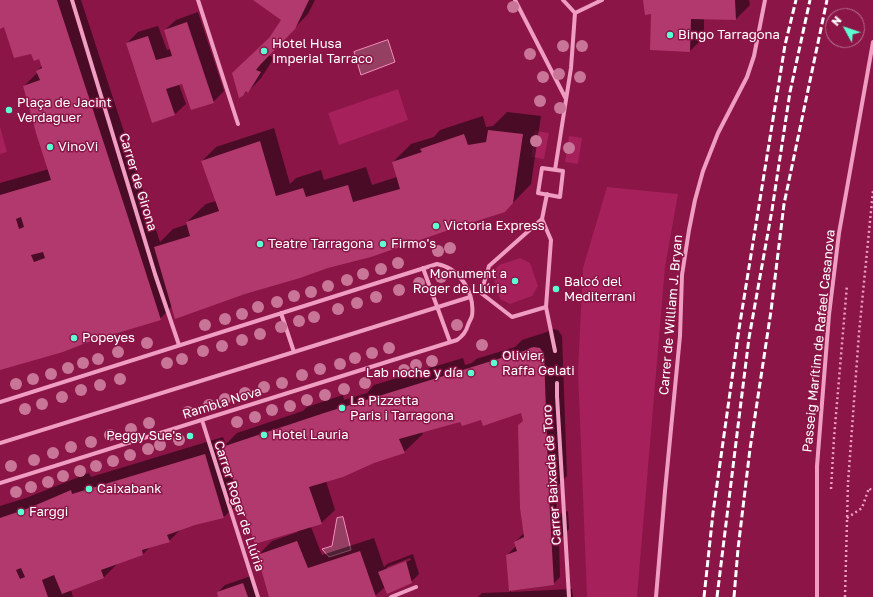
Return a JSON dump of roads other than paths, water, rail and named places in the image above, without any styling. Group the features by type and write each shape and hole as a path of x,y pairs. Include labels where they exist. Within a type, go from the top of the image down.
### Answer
{"street":[{"name":"Carrer de Girona","path":"72,0 155,274 179,345"},
{"path":"198,0 238,124"},
{"path":"515,0 566,99"},
{"path":"563,0 576,13"},
{"path":"576,13 602,0"},
{"name":"Carrer de William J. Bryan","path":"656,597 680,336 682,275 689,230 703,171 718,134 747,77 754,56 765,0"},
{"path":"555,170 571,68 576,13"},
{"name":"Passeig Marítim de Rafael Casanova","path":"817,597 817,466 829,315 838,233 873,42"},
{"path":"542,168 563,171 560,197 547,194 538,193 542,168"},
{"path":"547,194 542,219 551,240 546,307 555,351"},
{"path":"542,219 489,266 481,293 512,317 546,307"},
{"name":"Rambla Nova","path":"0,402 437,264 451,269 461,278 468,290 472,303 472,317 467,330 463,336 457,340 0,483"},
{"path":"423,268 450,342"},
{"path":"0,443 470,297"},
{"path":"281,313 294,352"},
{"name":"Carrer Baixada de Toro","path":"557,383 569,597"},
{"name":"Carrer Roger de Llúria","path":"202,420 258,597"},
{"path":"391,597 416,587"}],"railway":[{"path":"704,597 713,513 739,329 785,45 796,0"},
{"path":"717,597 749,338 772,210 790,92 810,0"},
{"path":"734,597 750,449 771,311 784,204 827,0"}],"place":[{"name":"Bingo Tarragona","path":"670,35"},
{"name":"Hotel Husa Imperial Tarraco","path":"264,51"},
{"name":"Plaça de Jacint Verdaguer","path":"9,110"},
{"name":"VinoVi","path":"50,147"},
{"name":"Victoria Express","path":"436,226"},
{"name":"Teatre Tarragona","path":"260,244"},
{"name":"Firmo's","path":"383,244"},
{"name":"Monument a Roger de Llúria","path":"515,281"},
{"name":"Balcó del Mediterrani","path":"556,289"},
{"name":"Popeyes","path":"74,338"},
{"name":"Olivier, Raffa Gelati","path":"494,363"},
{"name":"Lab noche y día","path":"471,373"},
{"name":"La Pizzetta Paris i Tarragona","path":"342,408"},
{"name":"Hotel Lauria","path":"264,435"},
{"name":"Peggy Sue's","path":"190,436"},
{"name":"Caixabank","path":"89,489"},
{"name":"Farggi","path":"21,512"}]}
